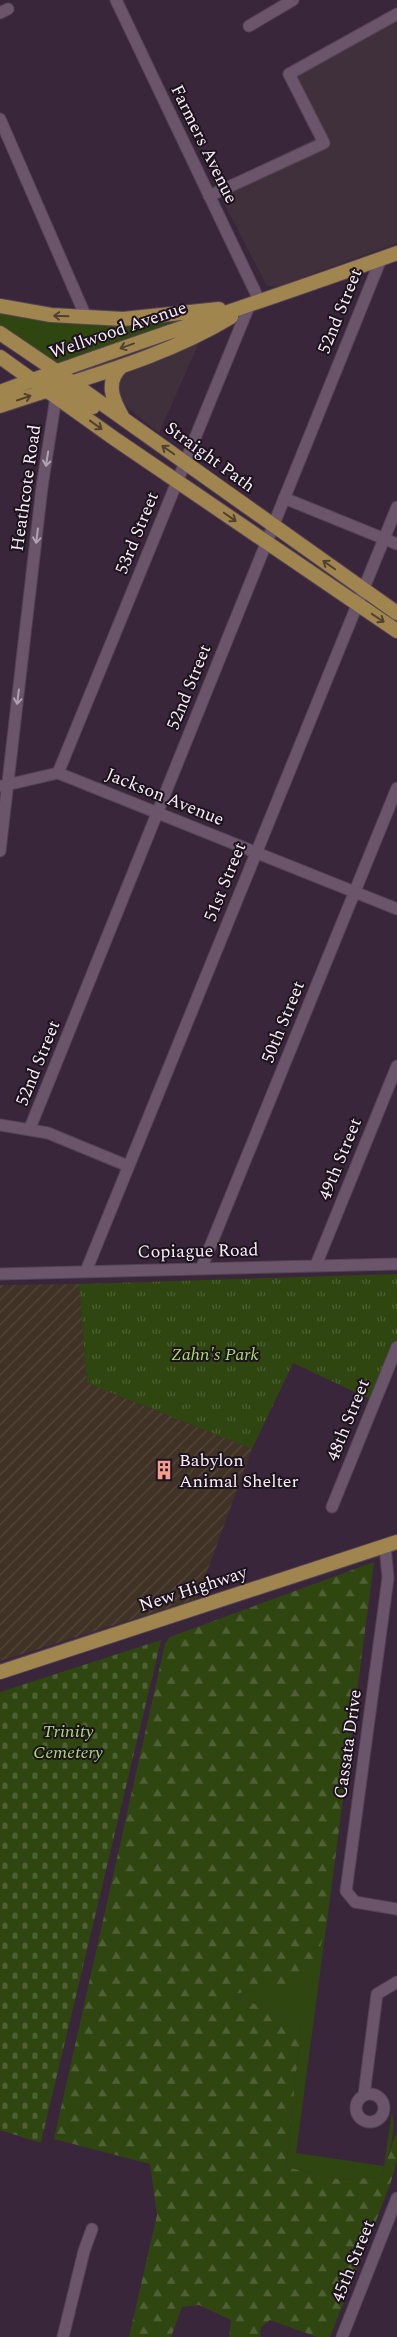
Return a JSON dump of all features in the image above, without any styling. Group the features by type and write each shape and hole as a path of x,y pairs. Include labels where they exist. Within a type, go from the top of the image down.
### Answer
{"main road":[{"name":"Wellwood Avenue","path":"0,392 173,329 255,304 397,253"},
{"path":"0,306 51,315 124,319 255,304"},
{"name":"Wellwood Avenue","path":"0,406 58,389 122,366 209,330 255,304"},
{"name":"Straight Path","path":"0,333 56,371 58,389 178,480 397,631"},
{"name":"Straight Path","path":"0,356 34,379 123,418 397,613"},
{"path":"122,366 113,376 111,391 114,402 123,418"},
{"path":"58,389 118,423 146,434"},
{"name":"New Highway","path":"0,1672 391,1544"}],"street":[{"name":"Farmers Avenue","path":"116,0 209,196 255,304"},
{"path":"249,26 293,0"},
{"path":"209,196 324,143 290,74 397,14"},
{"path":"0,119 86,317"},
{"name":"52nd Street","path":"30,1128 381,259"},
{"name":"53rd Street","path":"58,772 185,462 255,304"},
{"name":"Heathcote Road","path":"0,852 4,785 42,487 58,389"},
{"path":"284,498 397,544"},
{"name":"51st Street","path":"86,1271 397,506"},
{"path":"4,785 58,772"},
{"name":"Jackson Avenue","path":"58,772 397,909"},
{"name":"50th Street","path":"202,1269 397,788"},
{"name":"49th Street","path":"316,1265 397,1066"},
{"path":"0,1125 30,1128 48,1133 128,1166"},
{"name":"Copiague Road","path":"0,1274 397,1264"},
{"name":"48th Street","path":"332,1507 397,1346"},
{"name":"Cassata Drive","path":"391,1544 346,1891 355,1902 397,1909"},
{"path":"364,2095 377,1994 397,1982"},
{"name":"45th Street","path":"342,2337 397,2198"},
{"path":"63,2337 84,2251 92,2229"}],"shaded area":[{"path":"397,7 397,243 279,286 267,286 216,188 316,138 282,74"},
{"path":"201,338 159,433 117,399 119,372"},
{"path":"79,1284 87,1383 252,1449 197,1599 0,1661 0,1285"}],"green space":[{"path":"0,309 198,316 56,366 0,328"},
{"name":"Zahn's Park","path":"397,1274 397,1338 372,1400 293,1363 252,1449 87,1383 79,1284"},
{"path":"374,1562 327,1921 318,1955 307,1974 298,1980 275,1987 228,1995 274,2010 301,2028 286,2167 342,2180 381,2177 397,2131 397,2161 390,2185 330,2337 317,2337 270,2320 261,2327 260,2337 229,2337 231,2320 199,2305 182,2307 171,2337 129,2337 157,2215 150,2164 54,2139 165,1644 170,1637"},
{"name":"Trinity Cemetery","path":"161,1640 41,2143 0,2130 0,1692"},
{"path":"327,1921 296,2153 384,2166 392,2112 393,2137 381,2177 342,2180 286,2167 301,2028 274,2010 227,1995 269,1988 313,1966"}],"place":[{"name":"Babylon Animal Shelter","path":"164,1470"}]}
